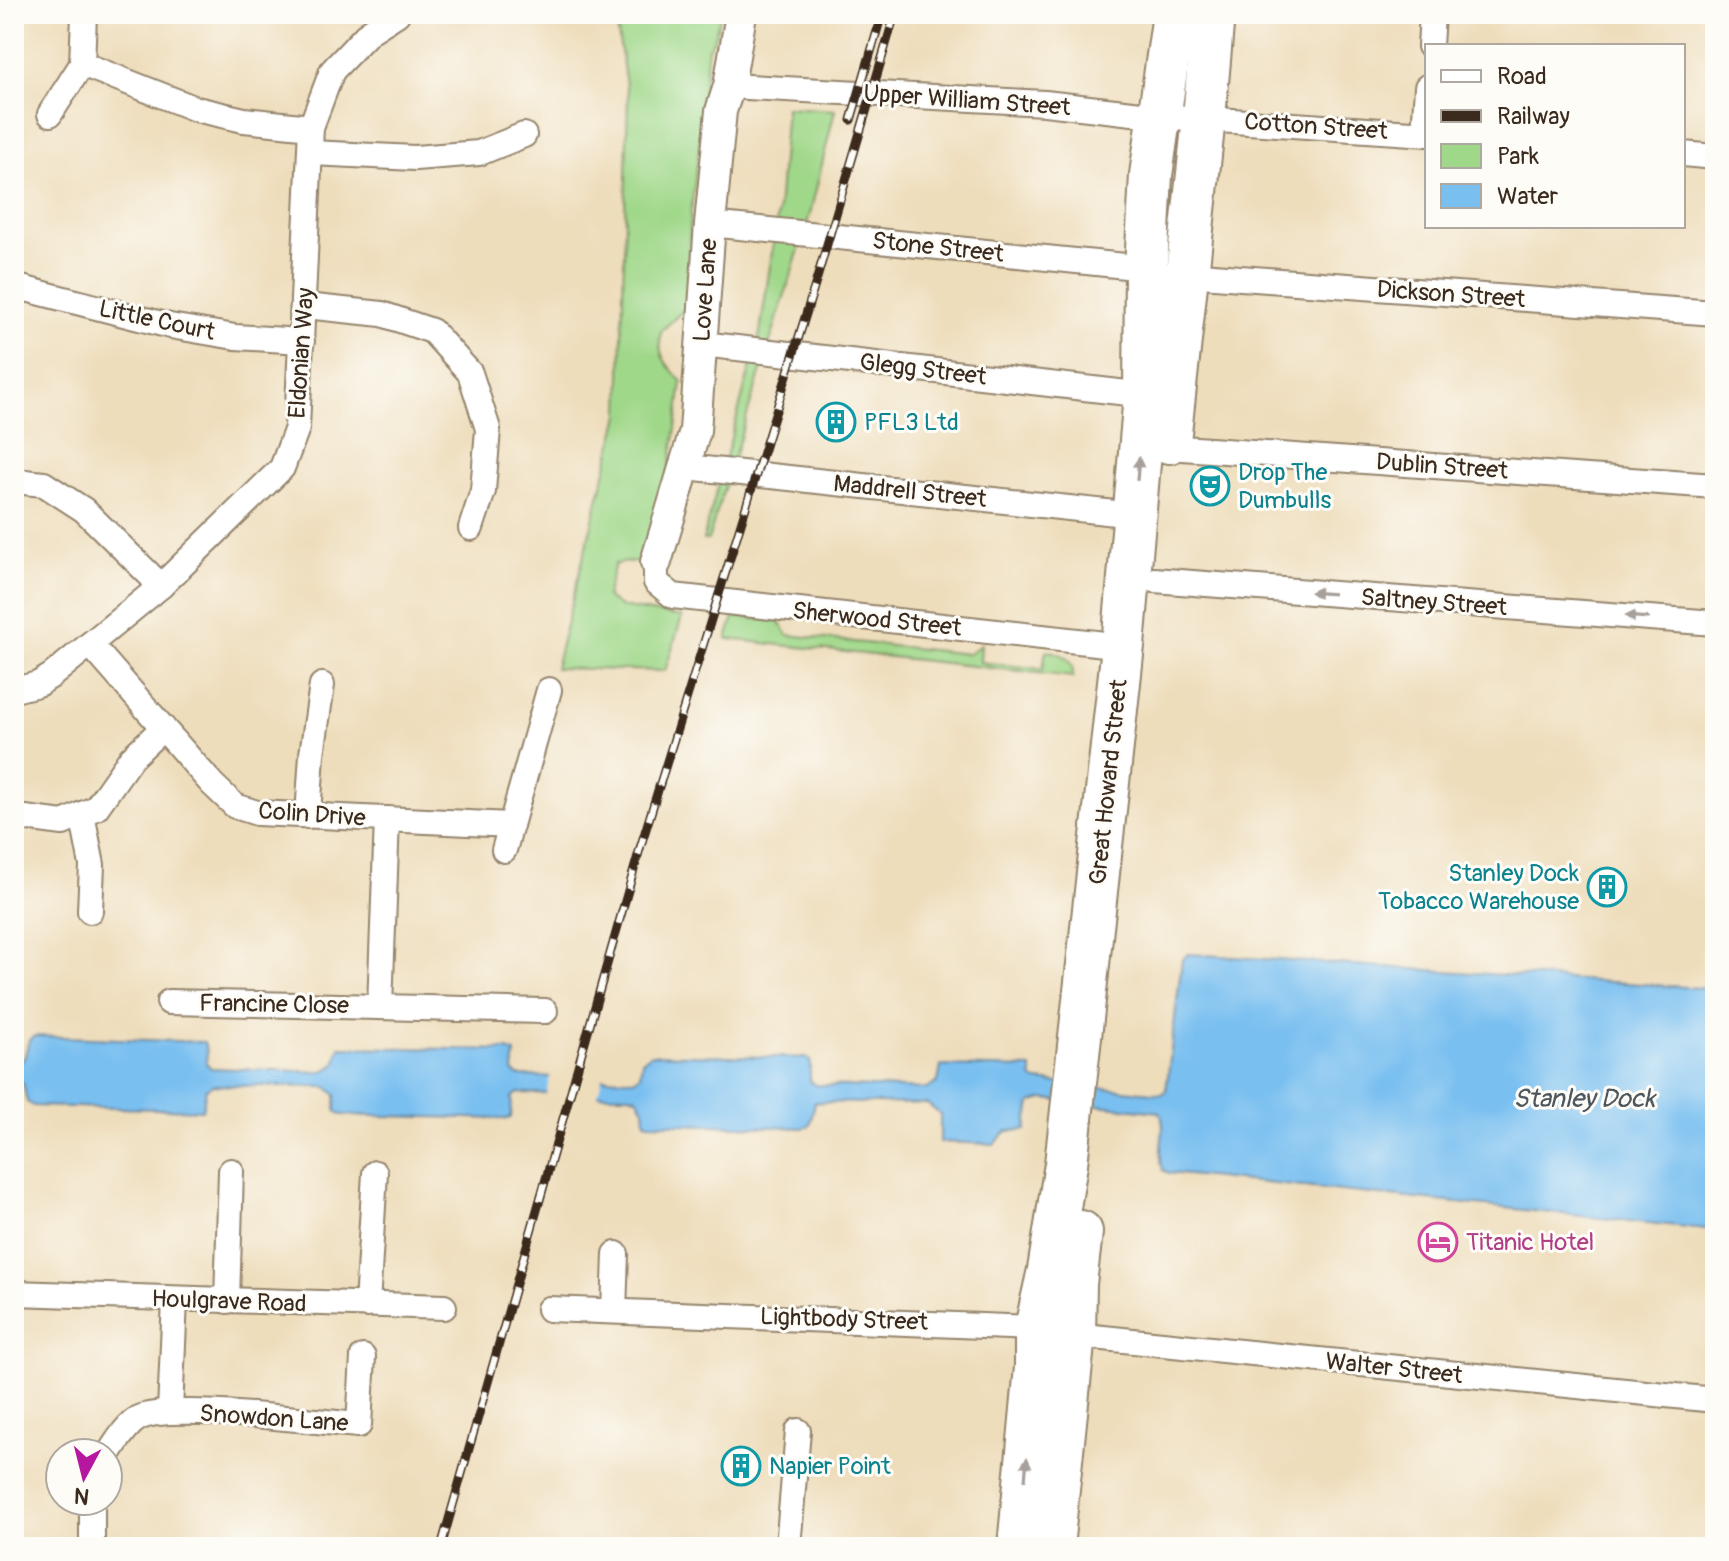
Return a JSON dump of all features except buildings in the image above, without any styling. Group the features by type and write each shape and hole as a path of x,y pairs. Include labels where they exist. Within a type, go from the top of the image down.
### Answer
{"highway":[{"name":"Great Howard Street","path":"1085,1095 1110,946 1168,447 1166,270 1151,175 1174,14"},
{"path":"1159,116 1170,109 1182,91 1195,14"},
{"name":"Great Howard Street","path":"1019,1547 1036,1367 1075,1284 1085,1095 1145,395 1161,324 1166,270 1204,118 1213,14"},
{"name":"Great Howard Street","path":"1052,1547 1055,1332"}],"street":[{"name":"Eldonian Way","path":"14,690 38,684 51,676 161,586 282,468 297,428 311,127 332,71 362,23 397,14"},
{"name":"Love Lane","path":"656,562 695,431 721,111 729,86 741,14"},
{"path":"1430,44 1432,14"},
{"path":"50,114 82,64 84,16"},
{"path":"82,64 196,109 244,120 311,127"},
{"name":"Upper William Street","path":"729,86 1045,103 1204,118"},
{"name":"Cotton Street","path":"1204,118 1425,133"},
{"path":"311,153 415,158 479,153 524,135"},
{"path":"1685,154 1715,157"},
{"name":"Stone Street","path":"710,224 1166,270"},
{"name":"Dickson Street","path":"1166,270 1715,313"},
{"name":"Little Court","path":"14,286 170,326 235,337 302,341"},
{"path":"305,306 382,314 432,331 470,373 488,429 483,491 471,528"},
{"name":"Glegg Street","path":"702,344 1145,395"},
{"name":"Dublin Street","path":"1168,447 1715,486"},
{"name":"Maddrell Street","path":"686,467 1134,515"},
{"path":"14,481 44,484 84,510 161,586"},
{"name":"Sherwood Street","path":"656,562 656,582 673,596 1123,646"},
{"name":"Saltney Street","path":"1154,580 1715,623"},
{"name":"Colin Drive","path":"90,644 212,784 235,806 257,813 511,825"},
{"path":"308,816 312,754 322,685"},
{"path":"504,850 549,690"},
{"path":"14,822 25,818 63,823 96,808 131,758 163,728"},
{"path":"82,814 92,865 90,911"},
{"name":"Francine Close","path":"380,1007 387,819"},
{"name":"Francine Close","path":"169,1002 545,1011"},
{"path":"227,1301 231,1171"},
{"path":"367,1305 375,1173"},
{"path":"614,1311 616,1254"},
{"name":"Houlgrave Road","path":"14,1293 444,1307"},
{"name":"Snowdon Lane","path":"170,1411 175,1300"},
{"name":"Lightbody Street","path":"549,1309 1055,1332"},
{"name":"Walter Street","path":"1055,1332 1715,1400"},
{"name":"Snowdon Lane","path":"120,1437 138,1418 170,1411 358,1434 363,1357"},
{"path":"788,1547 798,1431"},
{"path":"92,1517 92,1547"}],"green space":[{"path":"615,14 721,14 708,48 700,103 703,118 691,211 686,308 661,331 662,354 682,382 668,474 647,541 636,561 615,564 606,597 620,607 682,617 665,671 555,668 620,415 628,97"},
{"path":"786,107 835,110 810,214 708,540 703,540 760,333 778,212"},
{"path":"734,617 778,621 788,635 969,654 981,644 980,662 1043,669 1046,651 1052,652 1062,655 1069,662 1073,677 727,639"}],"water":[{"name":"Stanley Dock","path":"1188,954 1715,989 1715,1230 1169,1173 1163,1170 1161,1163 1163,1126 1160,1112 1043,1099 1031,1103 1026,1130 1007,1131 994,1144 940,1142 940,1114 927,1104 815,1102 810,1125 803,1128 650,1123 645,1122 644,1109 637,1097 629,1095 518,1093 512,1097 511,1118 506,1119 342,1115 336,1111 336,1095 327,1087 212,1085 206,1089 202,1110 33,1106 27,1102 23,1083 14,1080 14,1064 24,1059 29,1040 35,1036 204,1042 206,1063 211,1068 322,1072 335,1065 340,1047 507,1050 515,1053 513,1072 519,1076 633,1079 640,1075 642,1061 651,1054 806,1058 810,1061 810,1081 815,1085 927,1089 938,1082 941,1066 1032,1068 1032,1078 1037,1081 1162,1094 1166,1091 1182,960"}],"pier":[{"path":"551,1073 603,1074 597,1099 545,1098"}],"railway":[{"path":"851,120 882,14"},
{"path":"441,1547 641,845 815,285 895,14"}],"place":[{"name":"PFL3 Ltd","path":"836,422"},
{"name":"Drop The Dumbulls","path":"1210,486"},
{"name":"Stanley Dock Tobacco Warehouse","path":"1607,887"},
{"name":"Titanic Hotel","path":"1438,1242"},
{"name":"Napier Point","path":"741,1466"}]}
